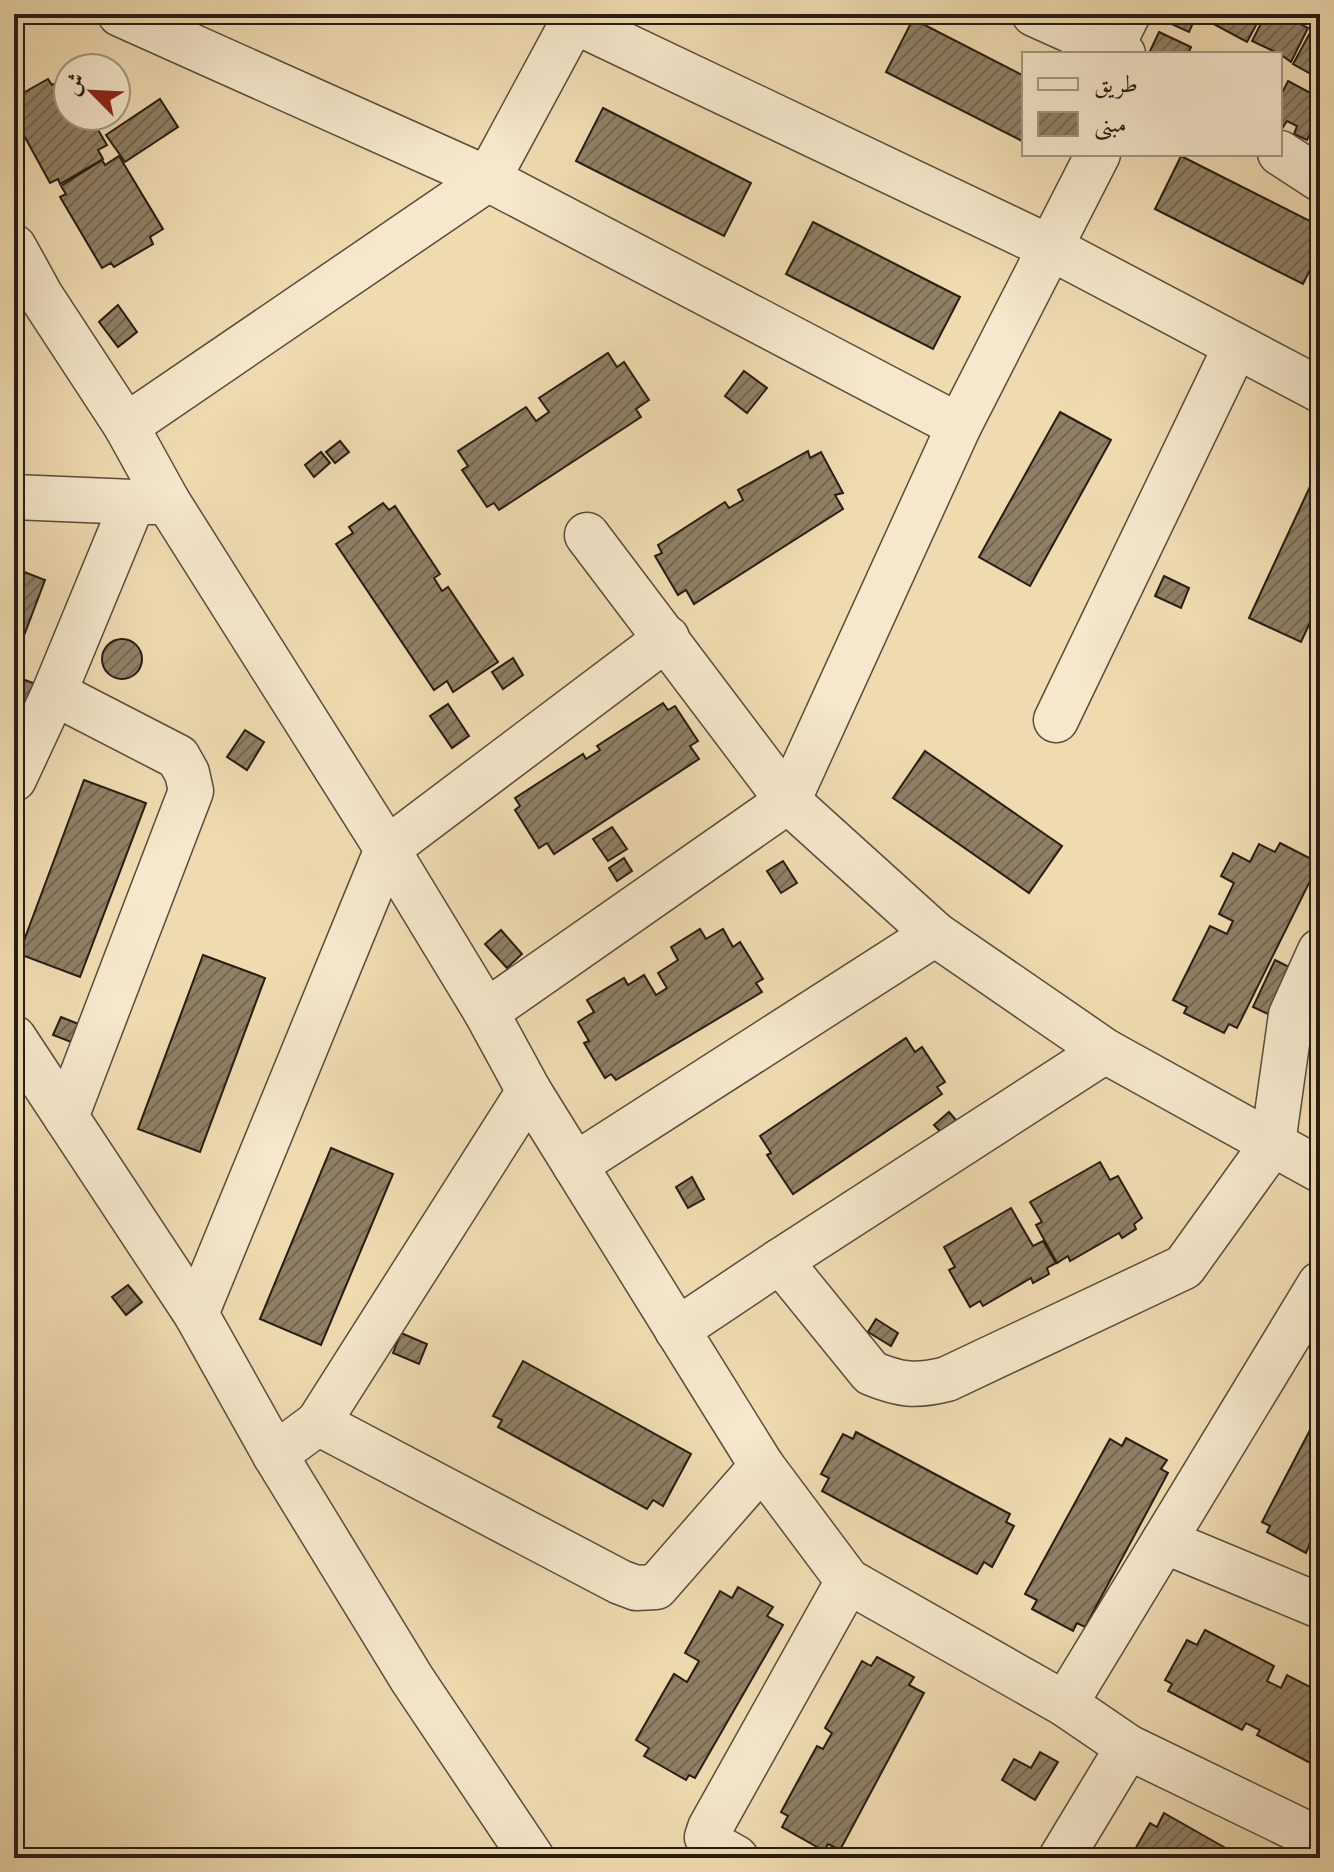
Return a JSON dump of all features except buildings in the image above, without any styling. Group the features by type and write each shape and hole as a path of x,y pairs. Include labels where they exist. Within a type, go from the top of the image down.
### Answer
{"street":[{"path":"120,14 488,179 959,426"},
{"path":"1034,14 1121,39"},
{"path":"126,426 488,179 576,17 1051,248 1320,390"},
{"path":"486,1012 788,801 959,426 1097,156"},
{"path":"14,247 41,296 126,426 151,502 387,849 486,1012 529,1091 762,1466 848,1581 1065,1704 1128,1747 1320,1840"},
{"path":"1056,720 1236,346"},
{"path":"14,497 151,502"},
{"path":"14,779 151,502"},
{"path":"587,535 788,801 935,934 1105,1051 1320,1170"},
{"path":"196,1314 387,849 667,638"},
{"path":"54,693 178,757 187,773 191,791 66,1117"},
{"path":"575,1165 935,934"},
{"path":"780,1261 871,1373 893,1382 921,1385 947,1379 1184,1267 1273,1143 1291,1015 1320,951"},
{"path":"14,1038 196,1314 275,1455 412,1679 532,1858"},
{"path":"677,1330 1105,1051"},
{"path":"275,1455 318,1423 529,1091"},
{"path":"1065,1704 1320,1284"},
{"path":"318,1423 636,1588 656,1587 762,1466"},
{"path":"1164,1541 1320,1606"},
{"path":"736,1858 713,1845 707,1837 710,1828 848,1581"},
{"path":"1061,1858 1128,1747"}]}
